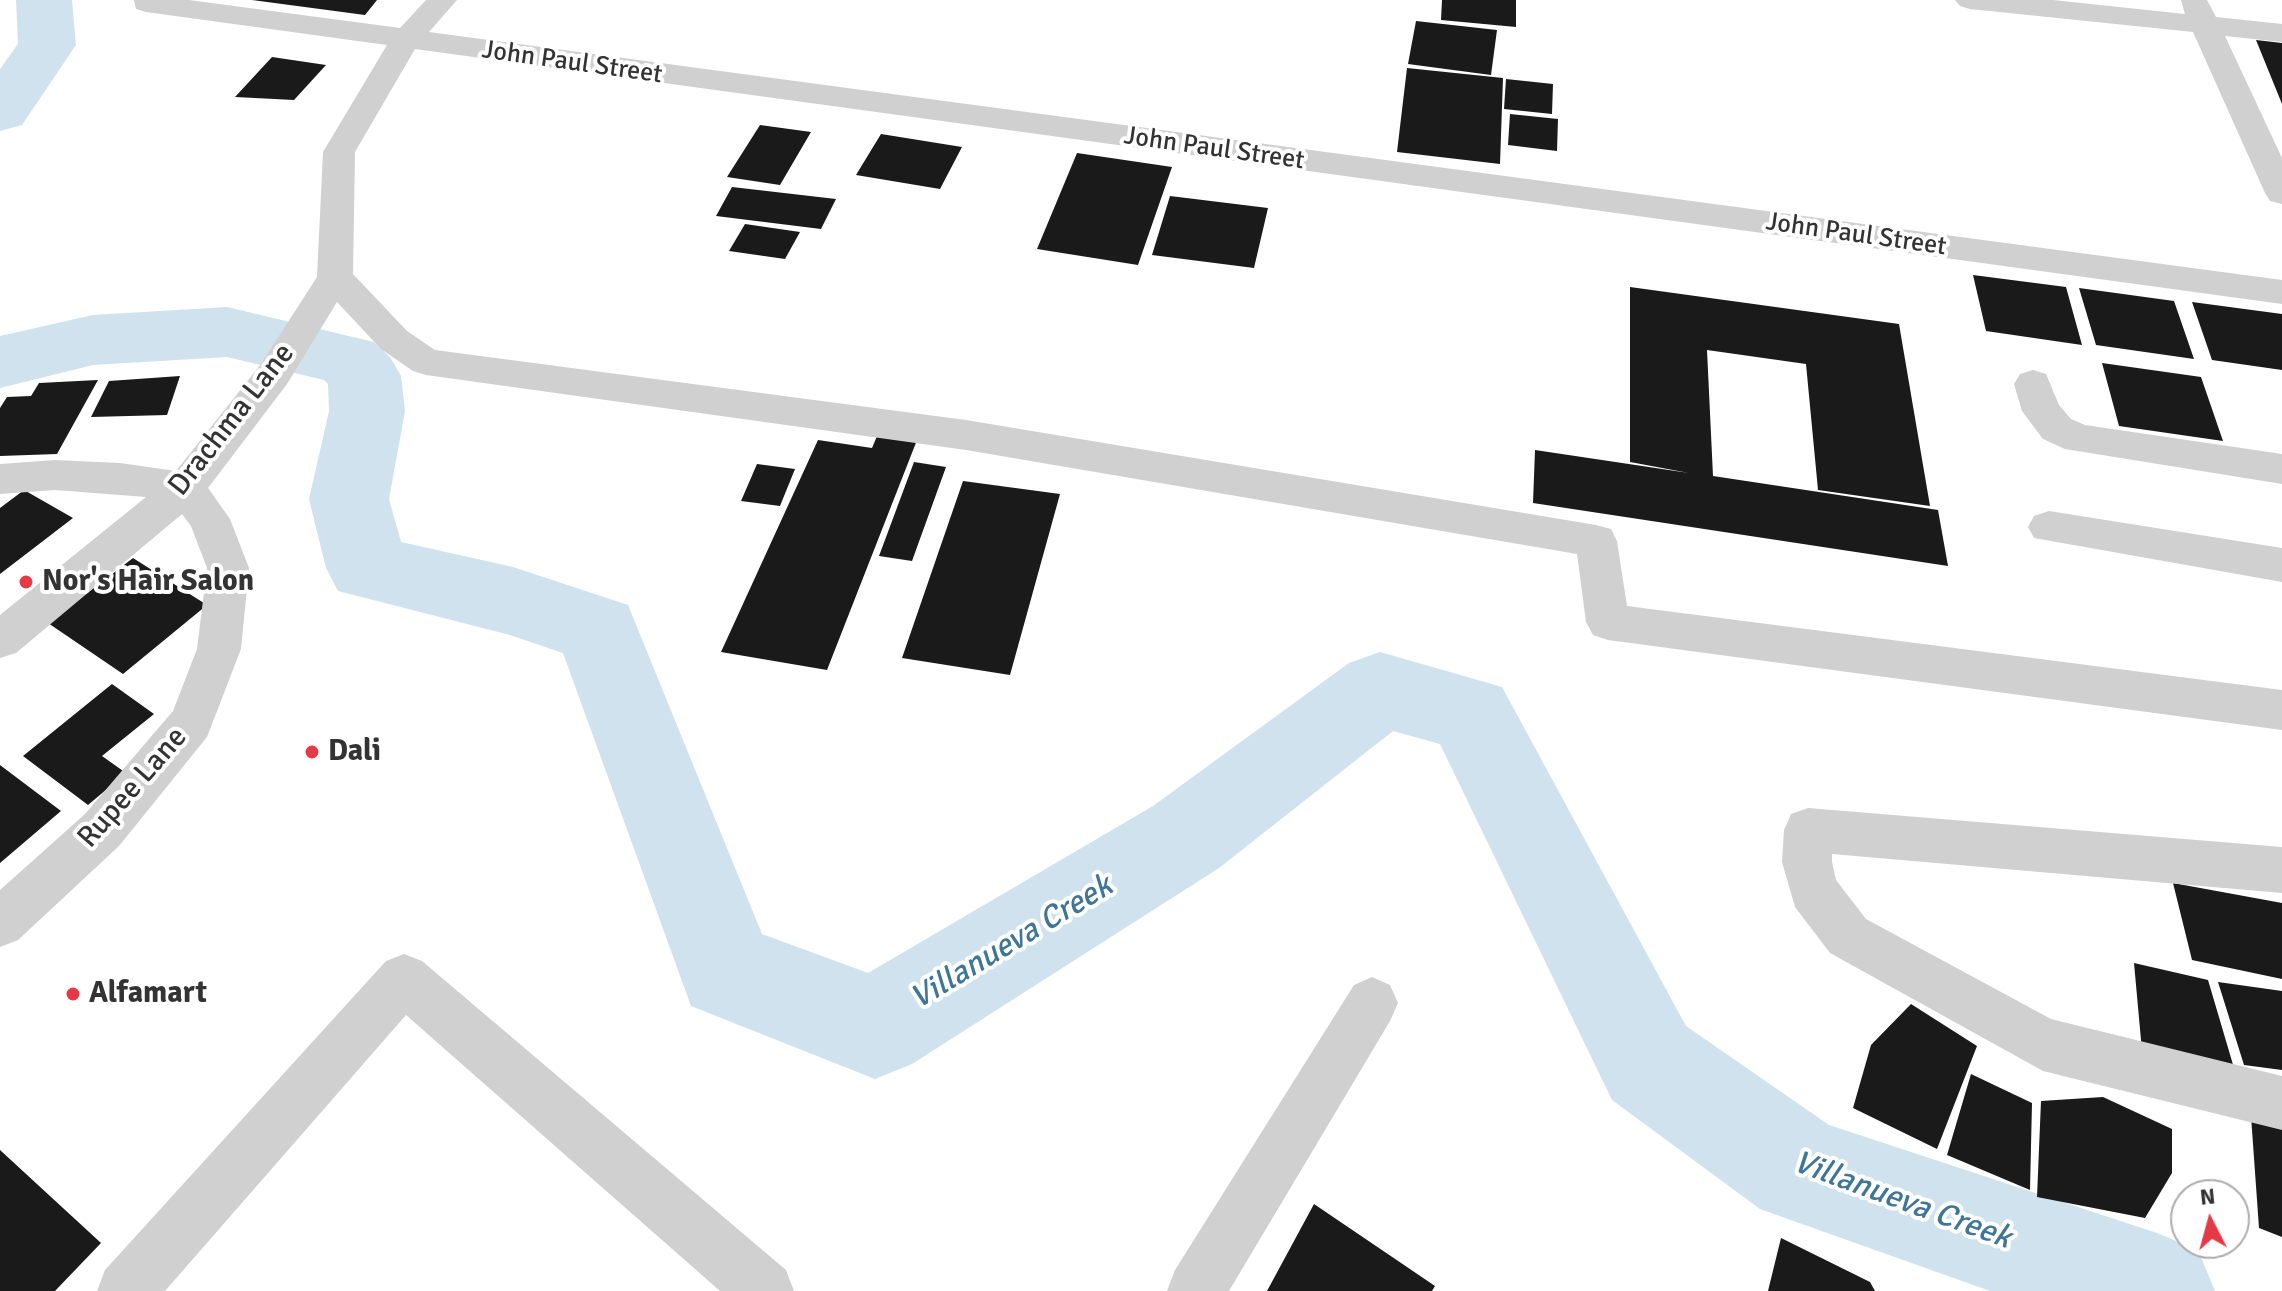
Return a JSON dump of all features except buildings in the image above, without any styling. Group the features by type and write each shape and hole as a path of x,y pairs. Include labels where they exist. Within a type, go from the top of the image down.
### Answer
{"street":[{"path":"442,0 405,40 339,152 325,293 426,362 966,435 1596,541 1608,622 2282,710"},
{"path":"1970,0 2199,12 2282,33"},
{"name":"John Paul Street","path":"146,3 2282,292"},
{"path":"2199,12 2272,151 2282,193"},
{"name":"Drachma Lane","path":"0,640 185,488 274,374 325,293"},
{"path":"2033,384 2041,411 2057,429 2079,439 2282,469"},
{"path":"0,479 55,475 120,478 185,488"},
{"name":"Rupee Lane","path":"0,923 102,830 191,723 219,649 228,568 209,519 185,488"},
{"path":"2049,527 2282,565"},
{"path":"2282,870 1808,830 1807,862 1813,890 1848,936 2043,1044 2282,1103"},
{"path":"126,1291 404,979 765,1291"},
{"path":"1196,1291 1372,1003"}],"waterway":[{"name":"Villanueva Creek","path":"0,112 47,45 44,0"},
{"name":"Villanueva Creek","path":"0,362 93,340 227,332 348,360 364,376 367,411 349,499 367,568 513,601 598,630 622,702 727,971 875,1027 1186,837 1380,690 1470,714 1649,1063 1799,1170 2157,1291"}],"place":[{"name":"Nor's Hair Salon","path":"26,582"},
{"name":"Dali","path":"312,752"},
{"name":"Alfamart","path":"73,994"}]}
